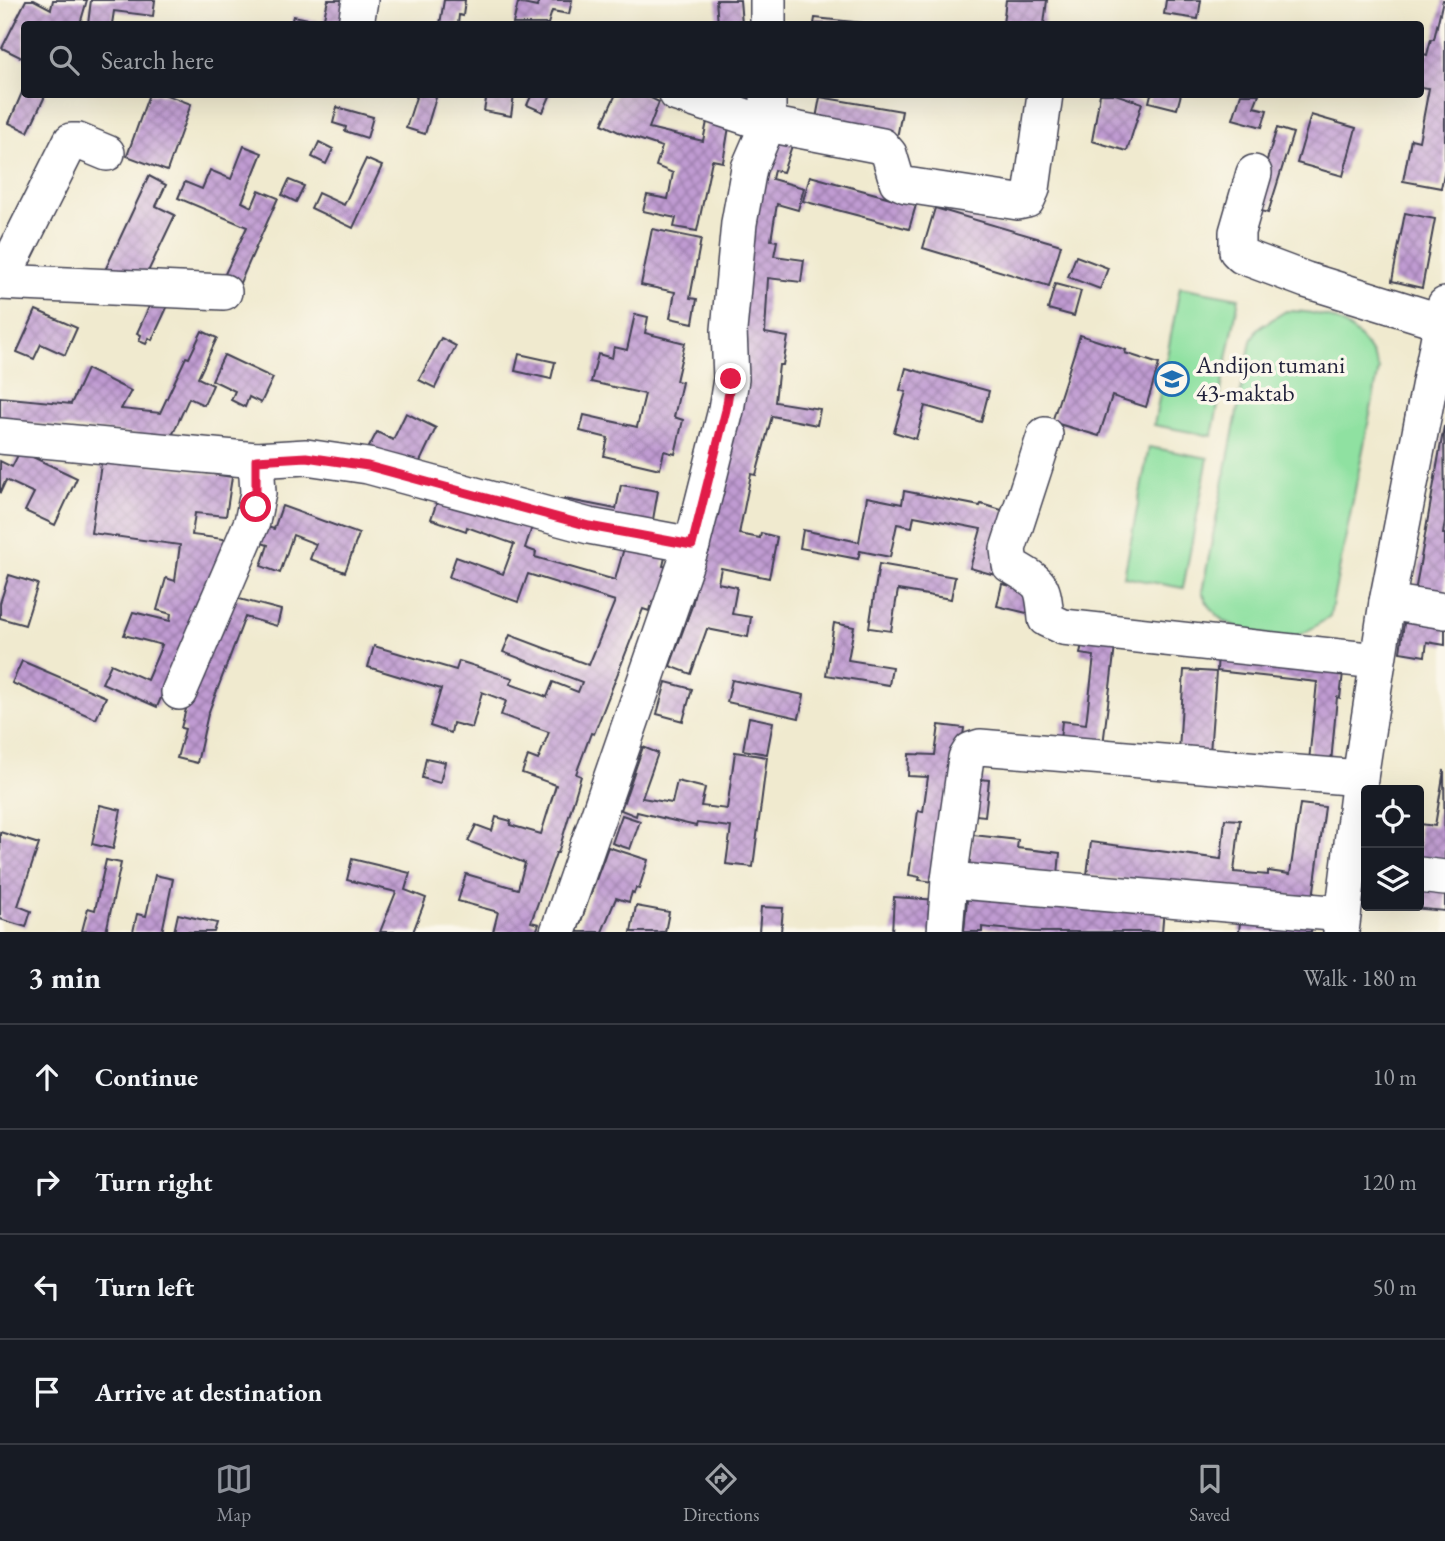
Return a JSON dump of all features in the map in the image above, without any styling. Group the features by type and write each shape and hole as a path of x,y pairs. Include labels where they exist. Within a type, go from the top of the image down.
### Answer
{"street":[{"path":"356,21 360,0"},
{"path":"768,0 768,21"},
{"path":"701,98 768,109 883,146 889,154 897,181 906,185 1018,202 1027,200 1032,189 1044,98"},
{"path":"558,932 692,545 726,410 731,379 729,330 739,223 749,168 768,109"},
{"path":"0,272 8,267 66,146 71,141 78,141 107,153"},
{"path":"948,880 1342,923 1358,868 1360,778 1387,601 1439,374 1444,313 1306,280 1242,256 1237,251 1237,232 1254,173"},
{"path":"0,282 224,292"},
{"path":"1045,435 1008,560 1010,565 1042,588 1045,594 1046,619 1063,626 1377,661"},
{"path":"0,436 256,460 306,457 368,466 589,526 692,545"},
{"path":"179,692 252,522 258,493 256,460"},
{"path":"1387,601 1445,611"},
{"path":"945,932 948,880 966,758 971,750 980,747 1360,778"},
{"path":"1424,876 1445,878"}],"green space":[{"path":"1180,287 1239,298 1212,436 1154,425"},
{"path":"1286,311 1317,314 1343,324 1363,342 1379,369 1330,616 1303,633 1285,638 1243,629 1226,622 1212,610 1202,592 1251,341 1257,329"},
{"path":"1149,447 1208,458 1183,588 1124,577"}],"building":[{"path":"26,0 34,0 51,9 53,0 87,0 81,21 21,21 21,58 2,48"},
{"path":"91,0 155,0 153,16 114,11 112,21 88,21"},
{"path":"328,0 349,0 345,21 323,21"},
{"path":"444,0 465,0 463,16 459,15 458,21 440,21"},
{"path":"539,0 572,0 569,14 552,11 549,21 514,21 518,3 537,7"},
{"path":"716,0 740,0 742,21 718,21"},
{"path":"1006,0 1047,0 1044,21 1003,21"},
{"path":"1166,0 1201,0 1198,19 1164,14"},
{"path":"1445,0 1445,169 1441,188 1403,181 1411,139 1419,141 1429,88 1424,87 1424,54 1427,55 1431,39 1434,39"},
{"path":"293,16 318,21 292,21"},
{"path":"815,18 844,21 814,21"},
{"path":"21,95 21,98 44,98 28,132 9,123"},
{"path":"148,98 175,98 191,104 167,171 127,156"},
{"path":"416,98 436,98 425,134 406,128"},
{"path":"486,98 514,98 511,116 484,111"},
{"path":"530,98 549,98 543,112 527,105"},
{"path":"614,98 651,98 659,102 649,128 703,141 708,117 730,121 723,162 712,160 697,231 674,227 676,218 643,211 647,195 668,199 673,173 656,166 662,147 602,124"},
{"path":"820,98 902,111 897,138 815,124"},
{"path":"1099,98 1127,98 1142,103 1127,151 1092,141"},
{"path":"1150,98 1180,98 1177,109 1149,102"},
{"path":"1240,98 1257,98 1254,107 1267,110 1262,127 1233,119"},
{"path":"337,107 373,117 367,138 345,131 346,127 333,123"},
{"path":"1311,115 1356,128 1343,176 1297,163"},
{"path":"1277,128 1293,133 1268,213 1252,208"},
{"path":"773,134 794,140 783,172 774,170 772,179 804,188 798,210 777,204 771,240 777,241 774,256 804,260 801,282 768,278 765,333 788,337 783,365 779,365 775,402 820,409 817,425 772,416 756,475 751,474 739,534 760,538 761,533 777,537 769,578 721,568 718,583 737,587 732,614 751,617 748,637 707,629 691,674 670,666 692,606 720,465 749,253"},
{"path":"319,142 333,149 326,164 312,157"},
{"path":"244,146 262,153 242,202 252,207 259,190 278,198 239,285 223,278 247,227 178,198 185,182 202,189 210,170 231,179"},
{"path":"366,159 382,166 353,228 311,208 318,193 344,205"},
{"path":"149,176 166,185 156,206 175,215 145,278 127,270 121,283 100,281"},
{"path":"810,176 916,205 909,229 803,201"},
{"path":"289,180 304,186 296,202 282,195"},
{"path":"935,208 1061,245 1049,286 923,248"},
{"path":"1405,213 1435,219 1422,288 1392,281"},
{"path":"652,229 701,239 690,298 697,299 693,323 670,318 675,292 641,285"},
{"path":"1076,256 1108,268 1100,289 1068,277"},
{"path":"1055,284 1081,291 1074,316 1048,309"},
{"path":"153,298 171,299 152,340 149,338 146,344 139,341 141,335 137,333"},
{"path":"36,310 77,328 65,355 41,344 34,359 17,352"},
{"path":"635,314 648,317 645,333 685,343 676,381 682,382 674,417 683,420 675,454 664,451 660,469 604,456 608,438 580,431 584,415 637,427 645,394 591,382 598,354 612,358 614,347 627,350"},
{"path":"202,331 217,338 198,378 213,385 204,405 189,398 171,438 0,420 0,397 71,404 87,369 131,391 121,409 160,413 186,357 189,358"},
{"path":"1080,335 1159,364 1146,407 1112,396 1099,436 1052,422"},
{"path":"441,338 456,346 435,388 419,380"},
{"path":"519,354 555,362 551,379 515,371"},
{"path":"224,355 273,378 261,403 249,397 245,407 231,400 235,391 212,380"},
{"path":"906,368 989,391 981,422 925,406 916,439 894,432 906,392 900,390"},
{"path":"406,413 436,428 417,468 367,459 369,447 377,432 393,440"},
{"path":"1444,426 1443,534 1445,603 1414,598"},
{"path":"20,451 77,478 55,525 25,511 34,493 6,480 0,493 0,461 12,467"},
{"path":"102,457 232,477 226,516 195,513 192,535 231,540 157,707 102,683 111,664 147,680 162,645 124,635 133,612 170,621 171,614 157,610 166,578 175,581 180,545 91,533"},
{"path":"621,485 658,491 651,531 561,515 564,499 616,509"},
{"path":"904,491 980,506 981,504 1012,513 995,575 970,568 981,529 914,516 912,527 897,524 890,557 860,551 858,559 800,548 803,530 859,542 867,497 902,504"},
{"path":"439,496 532,527 525,548 536,552 535,557 615,580 626,541 666,553 663,566 672,568 660,609 643,609 594,734 591,733 576,774 581,776 558,853 531,922 539,924 536,932 493,932 498,912 458,901 466,874 518,889 525,863 468,841 476,825 492,831 496,817 511,821 510,825 541,834 556,785 522,773 528,756 538,760 549,732 501,715 506,701 482,692 472,728 453,723 451,733 430,726 441,689 368,667 374,646 456,670 459,661 513,678 510,684 547,697 553,682 578,692 582,682 503,652 510,635 589,665 615,601 528,574 518,602 449,577 456,557 503,574 514,544 467,527 466,531 431,519"},
{"path":"282,506 359,534 345,572 310,559 316,544 293,535 280,573 261,566 268,545 255,541 260,525 274,529"},
{"path":"879,564 955,577 951,599 898,590 891,631 869,628"},
{"path":"9,575 38,584 25,625 0,618 0,603"},
{"path":"1002,584 1036,591 1031,614 997,606"},
{"path":"228,596 281,610 277,626 245,617 208,714 197,763 177,758 185,729 181,728"},
{"path":"1405,616 1445,621 1445,645 1427,642 1425,656 1400,652"},
{"path":"834,623 854,627 848,660 892,667 889,685 826,675"},
{"path":"1084,632 1116,638 1103,745 1060,740 1062,721 1086,724 1094,656 1080,654"},
{"path":"1218,651 1344,664 1340,698 1337,697 1331,763 1309,761 1317,682 1217,671"},
{"path":"22,661 106,697 96,719 12,683"},
{"path":"1184,670 1216,672 1210,753 1179,751"},
{"path":"732,680 804,695 799,718 727,702"},
{"path":"666,682 692,689 683,721 657,714"},
{"path":"749,717 773,722 767,754 743,750"},
{"path":"939,725 964,728 942,883 919,880 920,877 909,875 918,811 923,812 928,777 908,776 909,754 935,755"},
{"path":"643,747 658,753 642,798 672,803 677,781 705,788 701,806 727,809 735,752 767,757 753,867 726,864 731,827 697,823 696,826 637,812 636,816 621,810"},
{"path":"426,758 445,762 440,783 422,778"},
{"path":"1444,770 1445,865 1424,863 1424,825 1435,826"},
{"path":"970,778 989,780 985,816 966,814"},
{"path":"1300,804 1325,807 1313,898 1087,875 1091,842 1221,859 1225,819 1240,820 1234,872 1268,875 1268,871 1290,874"},
{"path":"100,805 121,810 113,849 92,844"},
{"path":"622,815 640,821 630,849 612,843"},
{"path":"0,832 39,844 18,906 31,911 26,927 0,919"},
{"path":"973,835 1018,840 1017,848 1060,853 1058,875 969,864"},
{"path":"608,847 648,860 639,889 636,888 634,893 632,892 629,902 616,898 602,932 577,932"},
{"path":"352,859 410,873 405,890 426,898 413,932 380,932 396,892 347,880"},
{"path":"106,860 121,863 106,932 82,931 88,908 95,910"},
{"path":"155,875 173,879 162,932 133,932 137,914 146,916"},
{"path":"1424,886 1445,888 1445,911 1424,909"},
{"path":"968,890 1164,908 1162,932 1033,932 982,927 982,932 964,932"},
{"path":"894,897 938,900 935,932 892,932"},
{"path":"636,906 669,912 665,932 631,932"},
{"path":"761,907 783,908 781,932 759,932"},
{"path":"1241,913 1312,918 1311,932 1239,932"},
{"path":"178,914 217,923 214,932 174,932"}],"place":[{"name":"Andijon tumani 43-maktab","path":"1172,379"}],"route":[{"path":"256,507 256,460 306,457 368,466 589,526 692,545 726,410 731,379"}]}
